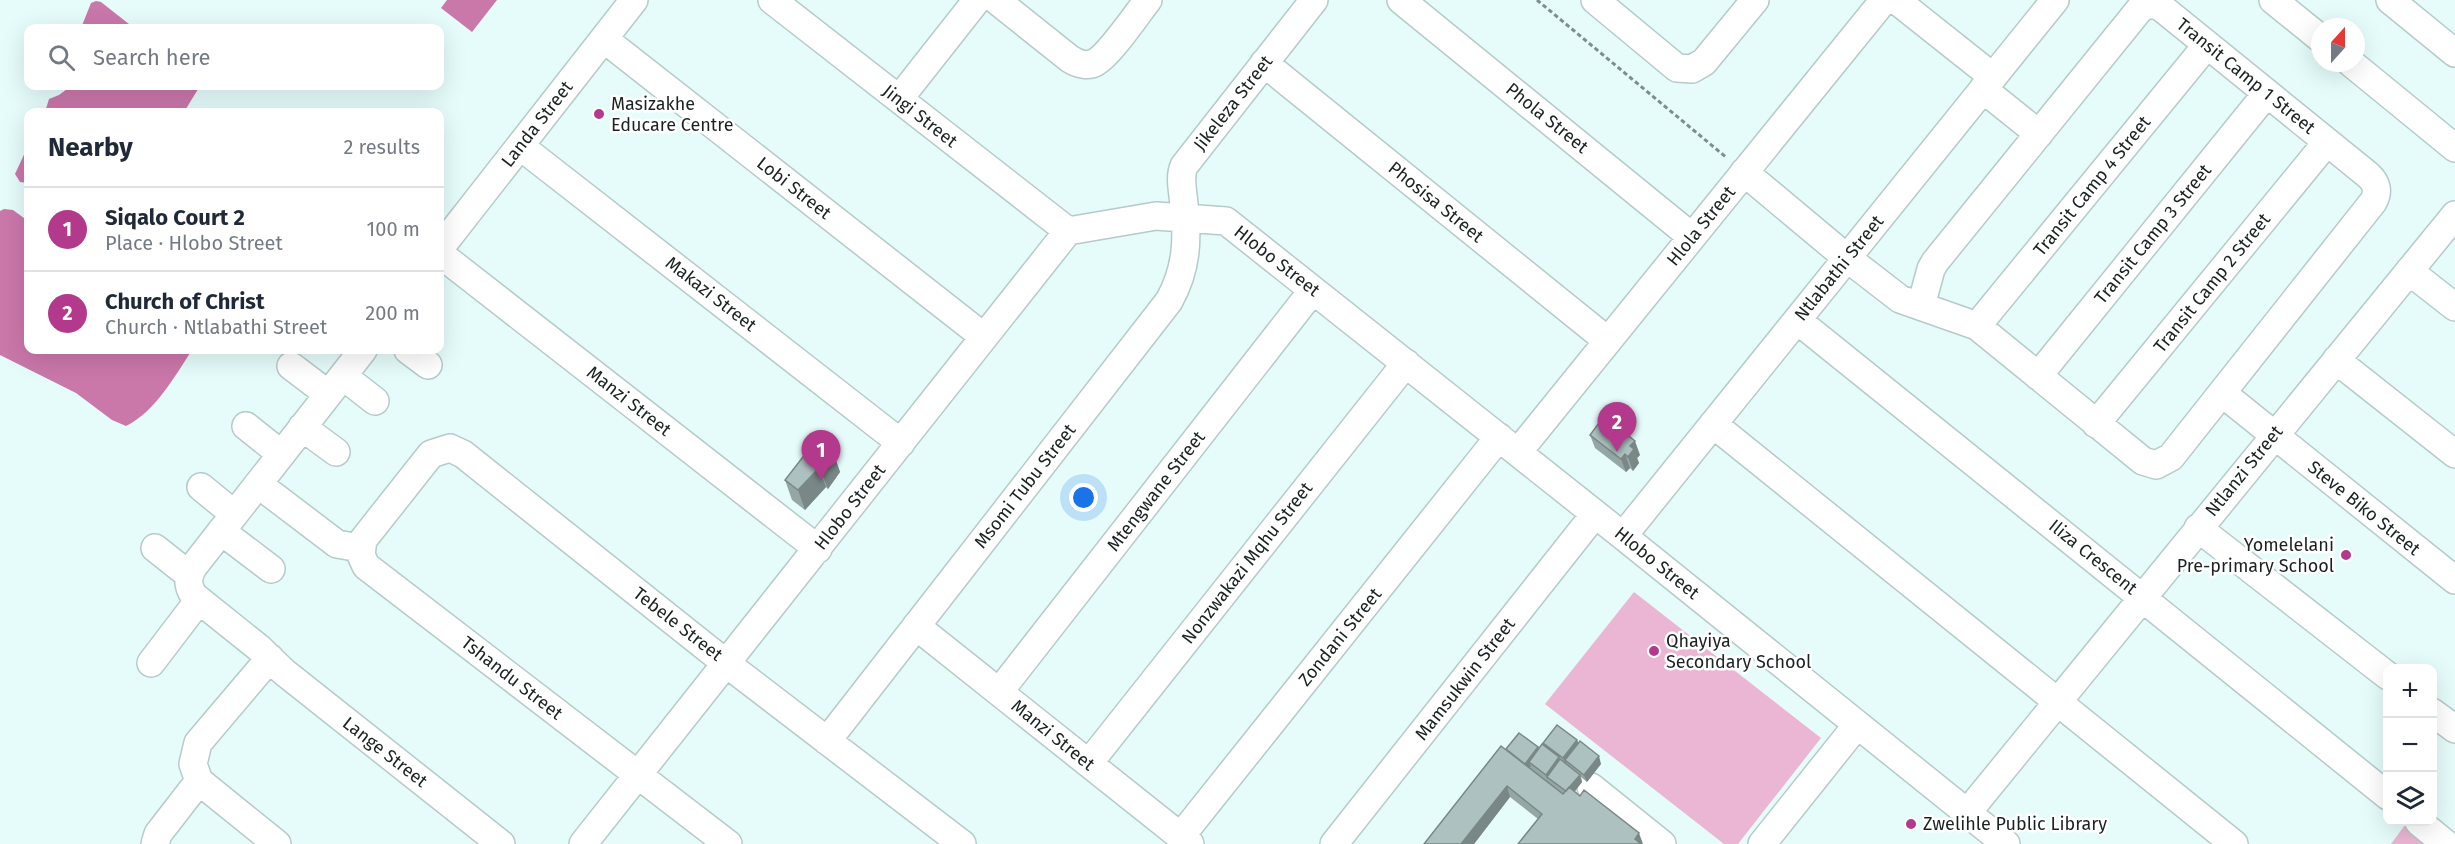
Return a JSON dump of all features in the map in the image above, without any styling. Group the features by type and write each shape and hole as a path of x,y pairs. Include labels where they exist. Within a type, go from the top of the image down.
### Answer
{"street":[{"name":"Landa Street","path":"444,243 634,0"},
{"path":"899,99 977,0"},
{"path":"996,0 1070,59 1084,64 1090,64 1102,57 1148,0"},
{"name":"Jikeleza Street","path":"1186,218 1181,176 1184,166 1314,0"},
{"name":"Phola Street","path":"1401,0 1692,237"},
{"path":"1601,2 1666,60 1677,68 1685,70 1698,67 1704,62 1755,0"},
{"name":"Hlola Street","path":"1508,444 1608,341 1884,0"},
{"path":"1896,0 1988,83 2039,134"},
{"name":"Ntlabathi Street","path":"1623,536 2055,0"},
{"path":"2273,0 2311,31"},
{"path":"2390,0 2455,53"},
{"name":"Jingi Street","path":"789,5 899,99 1068,231"},
{"name":"Transit Camp 1 Street","path":"1744,172 1900,299 1977,326 2142,461 2149,464 2161,464 2171,457 2375,198 2376,185 2373,179 2327,141 2157,5 2142,7 1935,262 1931,268 1921,306"},
{"name":"Lobi Street","path":"604,39 984,337"},
{"name":"Transit Camp 4 Street","path":"1977,326 2207,45"},
{"name":"Phosisa Street","path":"1264,63 1608,341"},
{"path":"2362,72 2455,148"},
{"name":"Transit Camp 3 Street","path":"2038,376 2267,93"},
{"name":"Transit Camp 2 Street","path":"2096,424 2327,141"},
{"name":"Makazi Street","path":"520,146 901,443"},
{"name":"Ntlanzi Street","path":"1967,813 2455,215"},
{"name":"Hlobo Street","path":"583,844 1068,231 1156,216 1226,221 2006,844"},
{"name":"Msomi Tubu Street","path":"828,741 1169,301 1177,286 1186,258 1186,218"},
{"name":"Manzi Street","path":"444,257 818,549"},
{"path":"2409,271 2455,308"},
{"name":"Mtengwane Street","path":"999,692 1313,290"},
{"name":"Iliza Crescent","path":"1797,320 2383,792"},
{"path":"151,663 199,600 190,590 189,575 360,354"},
{"path":"2336,360 2455,454"},
{"name":"Nonzwakazi Mqhu Street","path":"1089,763 1406,363"},
{"path":"291,366 375,401"},
{"path":"2222,393 2274,435"},
{"path":"1713,424 2234,844"},
{"path":"246,426 281,454"},
{"path":"302,427 336,453"},
{"name":"Steve Biko Street","path":"2274,435 2455,580"},
{"name":"Zondani Street","path":"1185,840 1508,444"},
{"name":"Tebele Street","path":"360,548 363,540 431,454 442,449 457,450 727,664 962,844"},
{"path":"258,483 337,543 360,548"},
{"path":"201,487 228,523 271,569"},
{"name":"Mamsukwin Street","path":"1334,844 1595,514"},
{"path":"2198,528 2383,672"},
{"path":"155,548 189,575"},
{"name":"Tshandu Street","path":"360,548 366,566 728,844"},
{"name":"Lange Street","path":"199,600 501,844"},
{"name":"Manzi Street","path":"916,626 1185,840"},
{"path":"270,658 198,743 193,764 199,781 277,844"},
{"path":"2437,715 2455,729"},
{"path":"1762,844 1857,725"},
{"path":"155,844 158,834 199,781"},
{"path":"1590,787 1662,844"},
{"path":"2424,826 2446,844"}],"path":[{"path":"1537,0 1744,172"}],"shaded area":[{"path":"447,0 497,0 472,32 441,8"},
{"path":"101,2 129,24 83,24 91,3"},
{"path":"66,90 198,90 186,108 46,108 49,99"},
{"path":"24,155 24,182 20,182 15,174"},
{"path":"13,210 24,218 24,354 189,354 164,392 136,420 126,426 112,420 76,393 0,355 0,211"},
{"path":"1634,592 1821,738 1738,844 1724,844 1545,704"},
{"path":"2406,826 2427,844 2391,844"}],"building":[{"path":"1604,416 1635,441 1630,446 1634,449 1628,457 1625,454 1621,459 1590,435"},
{"path":"819,441 833,452 820,469 798,490 785,480 813,444"},
{"path":"1557,725 1577,740 1563,758 1543,743"},
{"path":"1519,733 1538,747 1525,764 1506,749"},
{"path":"1580,741 1599,756 1584,775 1565,760"},
{"path":"1542,744 1559,757 1546,775 1529,762"},
{"path":"1501,746 1563,794 1569,787 1580,796 1584,790 1639,833 1635,839 1641,844 1518,844 1542,814 1507,786 1461,844 1424,844"},
{"path":"1560,759 1580,775 1566,791 1547,777"}],"place":[{"name":"Masizakhe Educare Centre","path":"599,114"},
{"name":"Church of Christ","path":"1617,452"},
{"name":"Siqalo Court 2","path":"821,480"},
{"name":"Yomelelani Pre-primary School","path":"2346,555"},
{"name":"Qhayiya Secondary School","path":"1654,651"},
{"name":"Zwelihle Public Library","path":"1911,824"}]}
